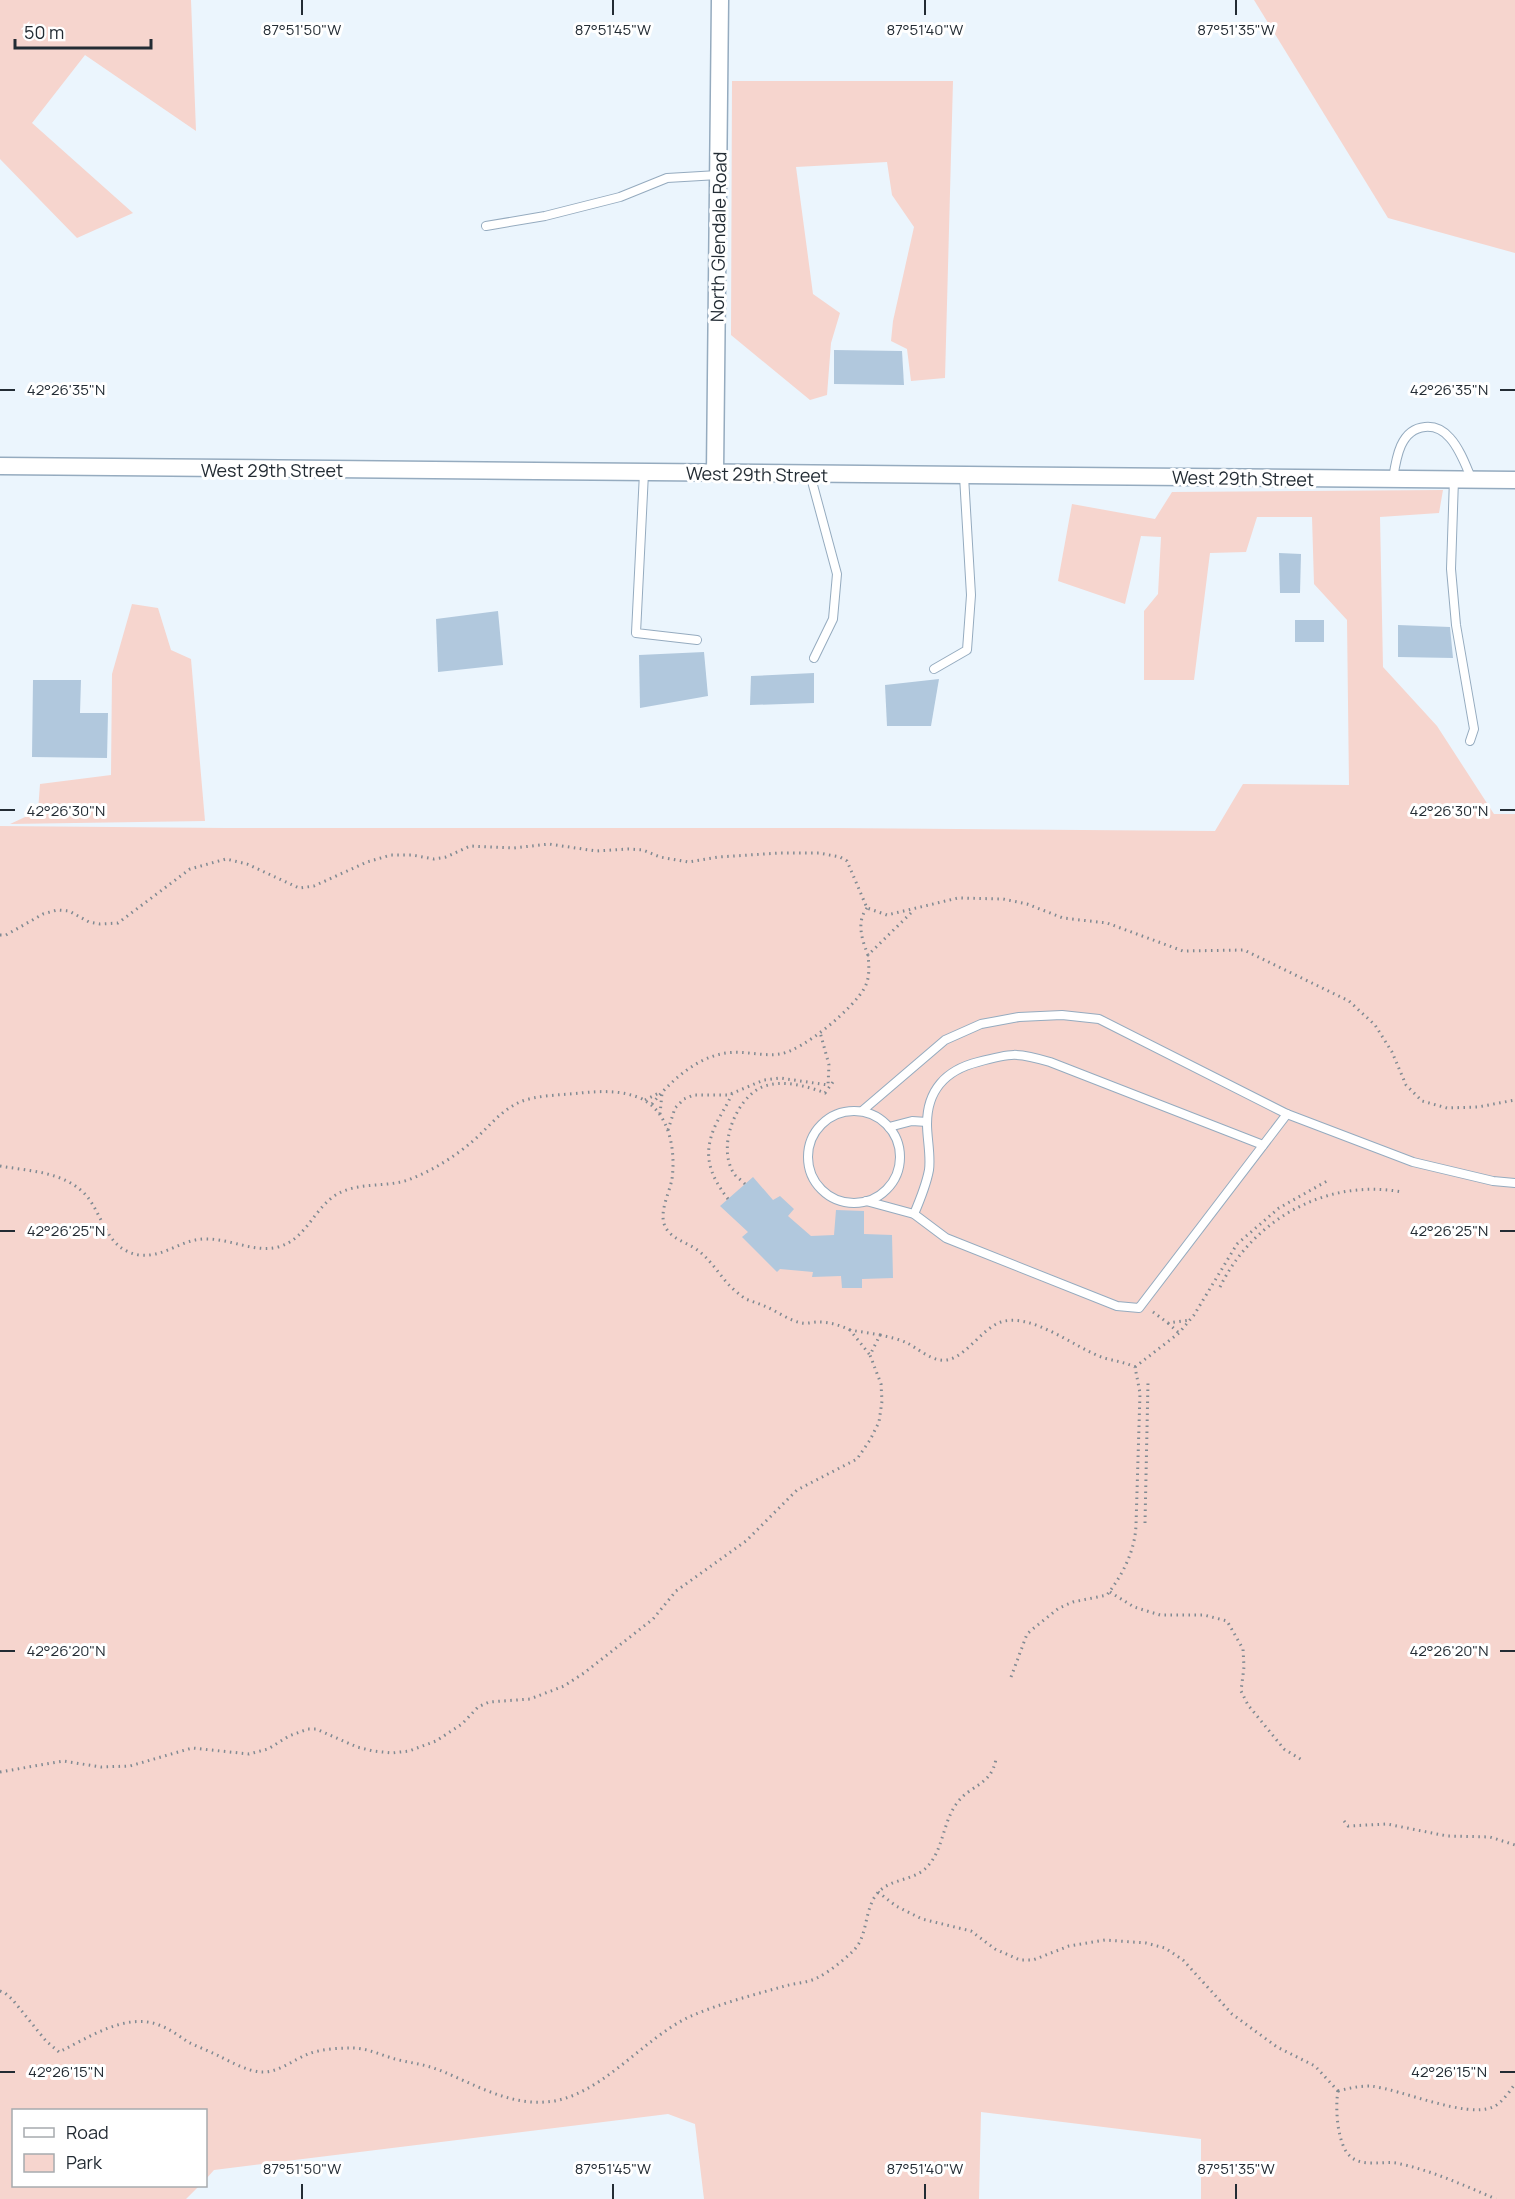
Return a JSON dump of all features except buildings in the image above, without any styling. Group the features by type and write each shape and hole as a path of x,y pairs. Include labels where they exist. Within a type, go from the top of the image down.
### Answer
{"street":[{"name":"North Glendale Road","path":"715,473 720,0"},
{"name":"West 29th Street","path":"0,466 1515,480"}],"lane":[{"path":"486,226 545,216 620,197 667,178 718,175"},
{"path":"1393,479 1396,458 1401,445 1410,433 1419,428 1430,427 1443,431 1451,439 1472,480"},
{"path":"644,473 636,633 697,640"},
{"path":"810,474 837,574 833,619 814,658"},
{"path":"934,669 967,650 971,595 964,476"},
{"path":"1454,479 1451,569 1456,625 1474,729 1470,741"},
{"path":"861,1112 945,1040 981,1024 1019,1017 1062,1015 1099,1019 1287,1114 1413,1162 1493,1181 1515,1183"},
{"path":"914,1214 924,1191 929,1169 927,1122 932,1092 947,1076 968,1065 1001,1055 1020,1053 1050,1062 1263,1145"},
{"path":"846,1112 861,1112 881,1120 889,1127 897,1140 900,1155 898,1170 891,1184 880,1195 866,1201 851,1203 824,1192 809,1167 808,1152 812,1137 821,1125 833,1116 846,1112"},
{"path":"866,1201 914,1214 946,1238 1117,1306 1139,1308 1287,1114"},
{"path":"889,1127 912,1121 927,1122"}],"path":[{"path":"0,935 6,935 43,914 57,910 69,911 88,922 100,924 118,922 190,869 226,859 247,864 299,888 314,886 366,862 391,855 412,855 434,859 446,857 470,846 514,848 549,844 596,851 643,850 660,857 688,862 744,855 819,853 846,861 867,908 887,915 958,898 1003,899 1027,904 1063,918 1107,924 1184,951 1244,950 1349,1001 1375,1026 1392,1052 1406,1084 1422,1101 1447,1108 1478,1107 1515,1100"},
{"path":"652,1104 662,1091 685,1071 720,1054 737,1052 768,1056 783,1054 820,1032 851,1006 866,984 869,969 868,955 860,925 862,914 867,908"},
{"path":"868,955 917,908"},
{"path":"668,1132 675,1107 684,1099 694,1095 719,1097 764,1080 780,1078 828,1084 830,1065 820,1032"},
{"path":"745,1184 734,1174 729,1157 729,1138 734,1114 743,1102 753,1092 764,1086 783,1084 806,1086 825,1093 833,1082"},
{"path":"0,1166 37,1171 69,1182 83,1192 95,1208 112,1242 138,1255 167,1251 193,1239 212,1239 269,1248 286,1244 300,1235 323,1206 340,1193 363,1186 408,1180 446,1161 476,1138 493,1119 523,1100 601,1090 620,1093 652,1104 660,1114 668,1132 673,1154 672,1178 662,1216 667,1231 697,1249 711,1261 730,1286 745,1299 803,1324 828,1323 850,1330 880,1335 906,1343 940,1360 961,1354 993,1326 1003,1322 1017,1321 1037,1326 1105,1358 1121,1360 1135,1367"},
{"path":"644,1101 662,1091"},
{"path":"660,1114 662,1091"},
{"path":"728,1199 715,1182 710,1167 709,1148 716,1124 732,1094"},
{"path":"1135,1367 1179,1333 1190,1320 1237,1244 1278,1208 1327,1181"},
{"path":"1220,1287 1227,1273 1252,1241 1272,1224 1316,1198 1337,1191 1371,1188 1402,1192"},
{"path":"1144,1301 1158,1317 1179,1333"},
{"path":"1168,1323 1190,1320"},
{"path":"0,1772 63,1761 101,1767 130,1766 192,1748 249,1754 268,1749 299,1731 308,1729 316,1729 357,1747 373,1751 392,1753 409,1751 436,1741 462,1724 478,1707 489,1702 530,1699 564,1686 653,1619 676,1591 746,1541 797,1490 857,1459 879,1422 882,1401 881,1384 870,1355 850,1330"},
{"path":"870,1355 880,1335"},
{"path":"1011,1677 1027,1635 1034,1628 1059,1608 1073,1602 1107,1595 1130,1558 1136,1540 1140,1393 1135,1367"},
{"path":"1145,1523 1148,1382"},
{"path":"1110,1592 1134,1607 1160,1615 1204,1614 1227,1621 1243,1649 1244,1667 1241,1691 1248,1705 1284,1749 1302,1760"},
{"path":"0,1991 12,1999 46,2041 59,2052 100,2031 128,2023 149,2022 160,2025 191,2043 238,2065 260,2072 272,2071 321,2050 353,2048 427,2066 486,2090 521,2100 546,2102 566,2098 609,2075 628,2062 656,2037 688,2018 818,1978 855,1950 870,1905 878,1892 889,1884 921,1872 932,1860 940,1844 949,1815 958,1801 986,1780 993,1771 996,1759"},
{"path":"1344,1821 1348,1826 1387,1824 1447,1836 1490,1837 1515,1845"},
{"path":"878,1892 897,1906 922,1919 971,1930 995,1949 1020,1960 1033,1960 1069,1946 1105,1940 1146,1943 1165,1948 1190,1966 1232,2014 1277,2047 1315,2066 1338,2091"},
{"path":"1338,2091 1371,2086 1444,2104 1482,2110 1494,2107 1515,2084"},
{"path":"1338,2091 1336,2106 1339,2126 1343,2145 1350,2157 1361,2162 1395,2163 1428,2171 1496,2199"}],"green space":[{"path":"0,0 191,0 196,131 85,55 32,123 133,213 77,238 0,159"},
{"path":"1254,0 1515,0 1515,253 1388,218"},
{"path":"732,81 953,81 945,378 911,381 907,349 891,341 893,321 914,227 892,195 887,162 796,167 813,294 840,313 831,343 827,395 810,400 731,335"},
{"path":"1443,490 1439,513 1380,517 1383,667 1437,726 1494,814 1515,814 1515,2199 1201,2199 1201,2139 981,2112 979,2199 704,2199 695,2124 668,2114 214,2170 207,2178 207,2109 12,2109 12,2187 198,2187 186,2199 0,2199 0,826 1215,831 1243,784 1349,785 1347,620 1314,584 1312,517 1257,517 1246,552 1210,553 1194,680 1144,680 1144,611 1158,594 1161,537 1141,536 1125,604 1058,581 1072,504 1155,519 1172,492"},
{"path":"132,604 158,608 171,650 191,659 205,821 10,824 38,811 40,784 111,775 112,674"}]}
